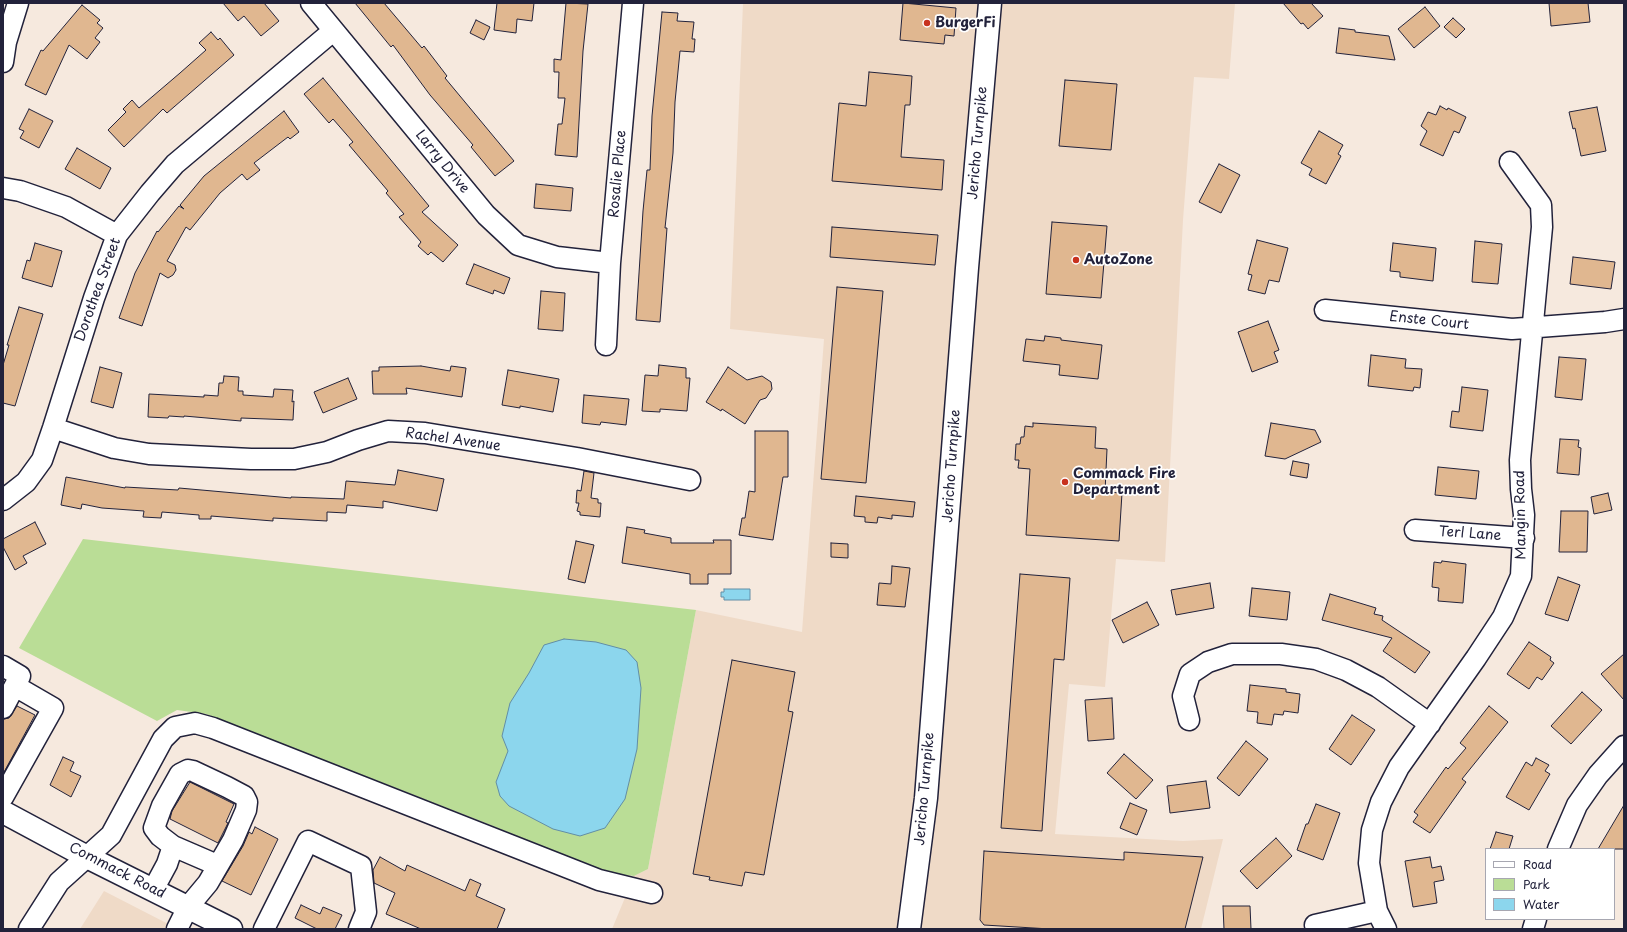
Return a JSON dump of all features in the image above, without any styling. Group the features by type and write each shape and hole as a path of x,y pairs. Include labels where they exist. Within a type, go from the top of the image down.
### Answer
{"main road":[{"name":"Jericho Turnpike","path":"909,929 926,798 965,290 990,3"},
{"name":"Commack Road","path":"3,812 87,857 231,929"}],"street":[{"path":"3,62 6,42 18,3"},
{"name":"Larry Drive","path":"311,3 486,215 518,245 557,257 610,263"},
{"name":"Rosalie Place","path":"606,345 610,263 633,3"},
{"name":"Dorothea Street","path":"3,500 26,482 42,460 78,346 117,235 175,164 333,31"},
{"name":"Mangin Road","path":"1386,929 1377,911 1369,863 1372,830 1381,802 1399,767 1503,617 1521,576 1524,538 1520,460 1542,227 1541,206 1510,162"},
{"path":"3,188 20,191 66,207 117,235"},
{"name":"Enste Court","path":"1325,310 1512,329 1605,322 1624,319"},
{"name":"Rachel Avenue","path":"53,428 114,448 149,454 251,459 294,459 314,455 388,431 425,433 577,458 690,480"},
{"name":"Terl Lane","path":"1415,530 1524,538"},
{"path":"1189,720 1183,696 1190,674 1208,662 1232,654 1281,654 1316,659 1346,670 1378,687 1430,724"},
{"path":"3,666 20,676 3,708"},
{"path":"3,797 53,708 15,686"},
{"path":"29,929 59,882 111,835 163,739 175,727 194,723 213,728 599,880 652,893"},
{"path":"1558,848 1577,805 1598,775 1624,746"},
{"path":"177,929 188,907 208,883 233,840 246,810 244,796 194,771 188,770 180,774 162,806 154,828 160,836 173,846 218,864"},
{"path":"264,929 308,841 361,866 366,912 359,929"},
{"path":"153,890 167,864 173,846"},
{"path":"1315,925 1377,911"}],"shaded area":[{"path":"743,3 1235,3 1229,79 1194,77 1183,220 1165,562 1116,559 1105,687 1069,684 1055,834 1183,841 1223,839 1201,929 612,929 634,876 648,869 696,610 802,632 824,339 730,329"},
{"path":"104,891 178,929 80,929"}],"green space":[{"path":"83,539 696,610 648,869 634,876 608,873 483,822 206,714 177,710 157,721 19,648"}],"water":[{"path":"724,589 750,589 750,600 724,600 724,597 721,597 721,592 724,592"},
{"path":"564,639 596,642 626,650 637,662 641,688 637,749 625,799 605,828 580,836 553,829 509,806 500,796 496,782 508,751 502,736 510,703 529,673 544,645"}],"building":[{"path":"223,3 264,3 279,21 261,36 244,16 238,21"},
{"path":"355,3 384,3 422,48 424,46 447,76 445,78 514,161 495,176 471,147 473,145 430,95 393,45 391,47"},
{"path":"497,3 534,3 532,21 517,19 516,33 494,30"},
{"path":"566,3 588,4 583,51 577,157 555,155 558,124 562,124 565,98 558,98 559,72 554,72 554,59 561,60"},
{"path":"903,3 956,8 954,36 945,35 944,44 900,40"},
{"path":"1283,3 1311,3 1323,16 1308,29 1303,23 1301,24"},
{"path":"1549,3 1588,3 1590,22 1551,26"},
{"path":"82,5 100,20 97,23 103,28 95,38 100,42 87,59 69,45 46,95 25,85 41,50 43,51"},
{"path":"1425,7 1440,26 1414,48 1398,29"},
{"path":"662,12 678,13 677,21 694,22 692,39 695,39 694,52 680,51 675,102 673,153 665,228 667,228 660,322 636,320 643,211 647,170 650,170 652,116"},
{"path":"1453,18 1465,29 1456,38 1444,27"},
{"path":"476,20 490,27 484,40 470,33"},
{"path":"1339,28 1355,30 1355,32 1389,36 1395,60 1336,53"},
{"path":"211,32 218,40 220,38 234,55 167,113 163,109 124,147 108,130 126,112 123,109 132,100 139,108 180,73 206,50 199,43"},
{"path":"869,72 912,76 910,105 905,105 901,157 944,160 942,190 832,181 839,103 866,106"},
{"path":"323,78 429,206 422,212 458,245 443,262 431,252 428,255 418,246 421,242 399,217 404,214 386,193 388,191 349,145 353,142 333,119 329,123 304,94"},
{"path":"1065,80 1117,84 1111,150 1059,146"},
{"path":"1440,106 1447,110 1448,108 1466,117 1459,133 1454,131 1443,156 1420,145 1427,131 1421,126 1428,112 1436,115"},
{"path":"1597,107 1606,151 1581,156 1575,128 1573,129 1569,112"},
{"path":"29,109 53,121 39,148 20,138 24,131 19,129"},
{"path":"284,111 299,132 290,139 288,137 254,163 260,170 247,180 242,174 220,193 190,230 186,227 167,261 175,265 176,270 173,275 168,278 160,273 142,326 119,318 135,273 157,231 158,232 179,206 184,209 180,205 204,176"},
{"path":"1319,131 1343,145 1338,154 1341,156 1326,184 1309,175 1312,169 1301,163"},
{"path":"77,148 111,168 100,189 65,169"},
{"path":"1219,164 1240,175 1221,213 1199,202"},
{"path":"536,184 573,188 571,211 534,208"},
{"name":"AutoZone","path":"1052,222 1107,226 1101,298 1046,294"},
{"path":"832,227 938,235 935,265 830,257"},
{"path":"1257,240 1288,248 1279,282 1269,280 1265,294 1248,290 1252,275 1248,274"},
{"path":"1475,241 1502,244 1498,284 1472,282"},
{"path":"35,243 62,251 52,287 22,278 27,260 30,261"},
{"path":"1393,243 1436,248 1433,281 1400,277 1400,272 1390,271"},
{"path":"1573,257 1615,262 1611,289 1570,284"},
{"path":"474,264 510,278 504,294 494,290 493,294 466,284"},
{"path":"837,287 883,291 866,483 821,479"},
{"path":"541,291 565,293 563,331 538,329"},
{"path":"19,307 43,314 15,406 3,403 3,365 9,345 7,345"},
{"path":"1268,321 1279,350 1274,352 1278,362 1252,372 1238,332"},
{"path":"1045,336 1061,338 1061,340 1102,345 1098,379 1059,375 1060,365 1023,361 1026,339 1044,341"},
{"path":"1371,355 1406,359 1405,368 1422,369 1420,388 1414,387 1413,391 1368,386"},
{"path":"1559,357 1586,359 1582,400 1555,397"},
{"path":"659,365 686,368 686,378 690,378 687,411 660,409 660,412 642,411 645,375 658,376"},
{"path":"421,366 450,371 451,366 466,368 462,397 406,388 407,394 373,394 372,371 379,371 379,367"},
{"path":"100,367 122,373 113,408 91,402"},
{"path":"728,367 747,380 762,376 771,382 772,389 766,398 760,400 745,424 722,409 721,411 706,402"},
{"path":"508,370 559,379 553,412 520,406 520,408 502,405"},
{"path":"224,376 239,377 238,391 243,391 243,395 273,397 274,389 293,390 293,420 241,418 241,421 184,416 169,416 168,418 148,417 149,394 204,397 204,395 218,396 219,383 223,383"},
{"path":"348,378 357,399 323,413 314,392"},
{"path":"1462,387 1488,390 1483,431 1450,427 1452,411 1459,412"},
{"path":"584,395 629,399 626,425 601,422 600,425 582,423"},
{"name":"Commack Fire Department","path":"1033,423 1096,427 1095,448 1107,449 1105,492 1122,493 1119,541 1026,535 1030,469 1018,468 1019,460 1015,460 1016,444 1020,444 1021,437 1024,437 1025,426 1033,427"},
{"path":"1271,423 1315,430 1321,442 1285,459 1265,456"},
{"path":"755,431 788,431 788,477 783,477 773,540 739,535 742,518 745,518 749,491 755,492"},
{"path":"1560,439 1579,440 1578,447 1581,448 1579,475 1557,473"},
{"path":"1293,461 1309,464 1307,478 1290,475"},
{"path":"1438,467 1479,471 1476,499 1435,495"},
{"path":"398,470 444,479 437,511 383,501 383,508 347,505 346,513 327,512 327,521 273,518 273,521 211,516 211,519 199,519 199,515 162,512 161,518 143,517 144,511 102,508 82,504 81,509 61,505 66,477 125,488 178,490 179,488 291,498 344,499 346,481 395,485"},
{"path":"584,471 594,473 591,498 598,499 598,503 601,503 600,517 580,515 580,512 577,511 579,503 576,503 577,490 581,491"},
{"path":"1608,493 1612,510 1594,514 1591,497"},
{"path":"856,496 915,502 913,517 892,515 892,519 878,517 877,523 865,522 865,517 854,516"},
{"path":"1561,511 1588,511 1587,552 1559,552"},
{"path":"35,522 46,544 23,556 27,563 15,570 3,547 3,539"},
{"path":"627,527 645,530 644,533 671,538 671,543 714,543 713,540 731,540 731,574 708,574 708,584 690,584 690,574 622,563"},
{"path":"576,541 594,545 585,583 568,579"},
{"path":"831,543 848,544 848,558 831,557"},
{"path":"1442,561 1466,564 1463,603 1438,601 1439,588 1432,587 1434,562 1441,563"},
{"path":"892,566 910,568 905,607 877,605 879,583 891,584"},
{"path":"1020,574 1070,578 1064,660 1054,659 1042,831 1001,828"},
{"path":"1558,577 1580,585 1568,621 1545,614"},
{"path":"1210,583 1214,608 1176,615 1171,590"},
{"path":"1252,588 1290,592 1287,620 1249,616"},
{"path":"1330,594 1376,608 1374,614 1383,616 1382,620 1430,652 1415,673 1383,651 1392,638 1322,620"},
{"path":"1147,602 1159,625 1123,643 1112,620"},
{"path":"1529,642 1551,657 1550,660 1554,663 1542,680 1537,677 1529,689 1507,674"},
{"path":"1624,654 1624,700 1601,674"},
{"path":"732,660 795,672 788,711 793,712 764,875 745,872 742,886 709,880 710,877 693,874"},
{"path":"1250,685 1286,689 1286,692 1300,694 1298,713 1284,711 1283,715 1274,714 1272,725 1257,723 1258,712 1247,711"},
{"path":"1582,692 1602,710 1571,744 1551,726"},
{"path":"1112,698 1114,739 1088,741 1085,700"},
{"path":"17,706 35,715 3,774 3,719 9,718"},
{"path":"1489,706 1508,722 1462,779 1466,782 1430,833 1413,822 1418,815 1414,812 1446,767 1448,769 1466,748 1460,743"},
{"path":"1352,715 1375,730 1351,765 1329,749"},
{"path":"1246,741 1268,759 1239,796 1217,778"},
{"path":"1124,754 1153,780 1136,799 1107,773"},
{"path":"63,757 74,762 70,771 81,776 71,797 50,785"},
{"path":"1536,758 1549,765 1545,771 1550,774 1529,810 1506,797 1526,762 1532,766"},
{"path":"1206,781 1210,808 1170,813 1167,786"},
{"path":"190,782 234,804 226,822 228,823 218,843 170,819 172,811"},
{"path":"1130,803 1147,810 1137,835 1120,828"},
{"path":"1316,804 1340,813 1323,860 1297,850 1306,824 1308,824"},
{"path":"1624,805 1624,849 1599,848"},
{"path":"255,827 278,839 251,895 222,881 243,846 249,832 252,834"},
{"path":"1496,832 1513,836 1509,848 1490,848"},
{"path":"1276,838 1292,856 1257,889 1240,871"},
{"path":"984,851 1124,860 1124,852 1203,857 1185,929 1050,929 984,925 980,920"},
{"path":"380,857 405,871 407,865 465,891 470,879 481,884 476,896 505,909 497,929 421,929 386,914 395,893 374,883 373,870"},
{"path":"1430,857 1432,868 1441,866 1444,880 1434,882 1437,903 1413,907 1405,861"},
{"path":"301,905 320,914 323,907 342,915 335,929 317,929 295,918"},
{"path":"1223,906 1250,906 1251,929 1224,929"}],"place":[{"name":"BurgerFi","path":"927,23"},
{"name":"AutoZone","path":"1076,260"},
{"name":"Commack Fire Department","path":"1065,482"}]}
